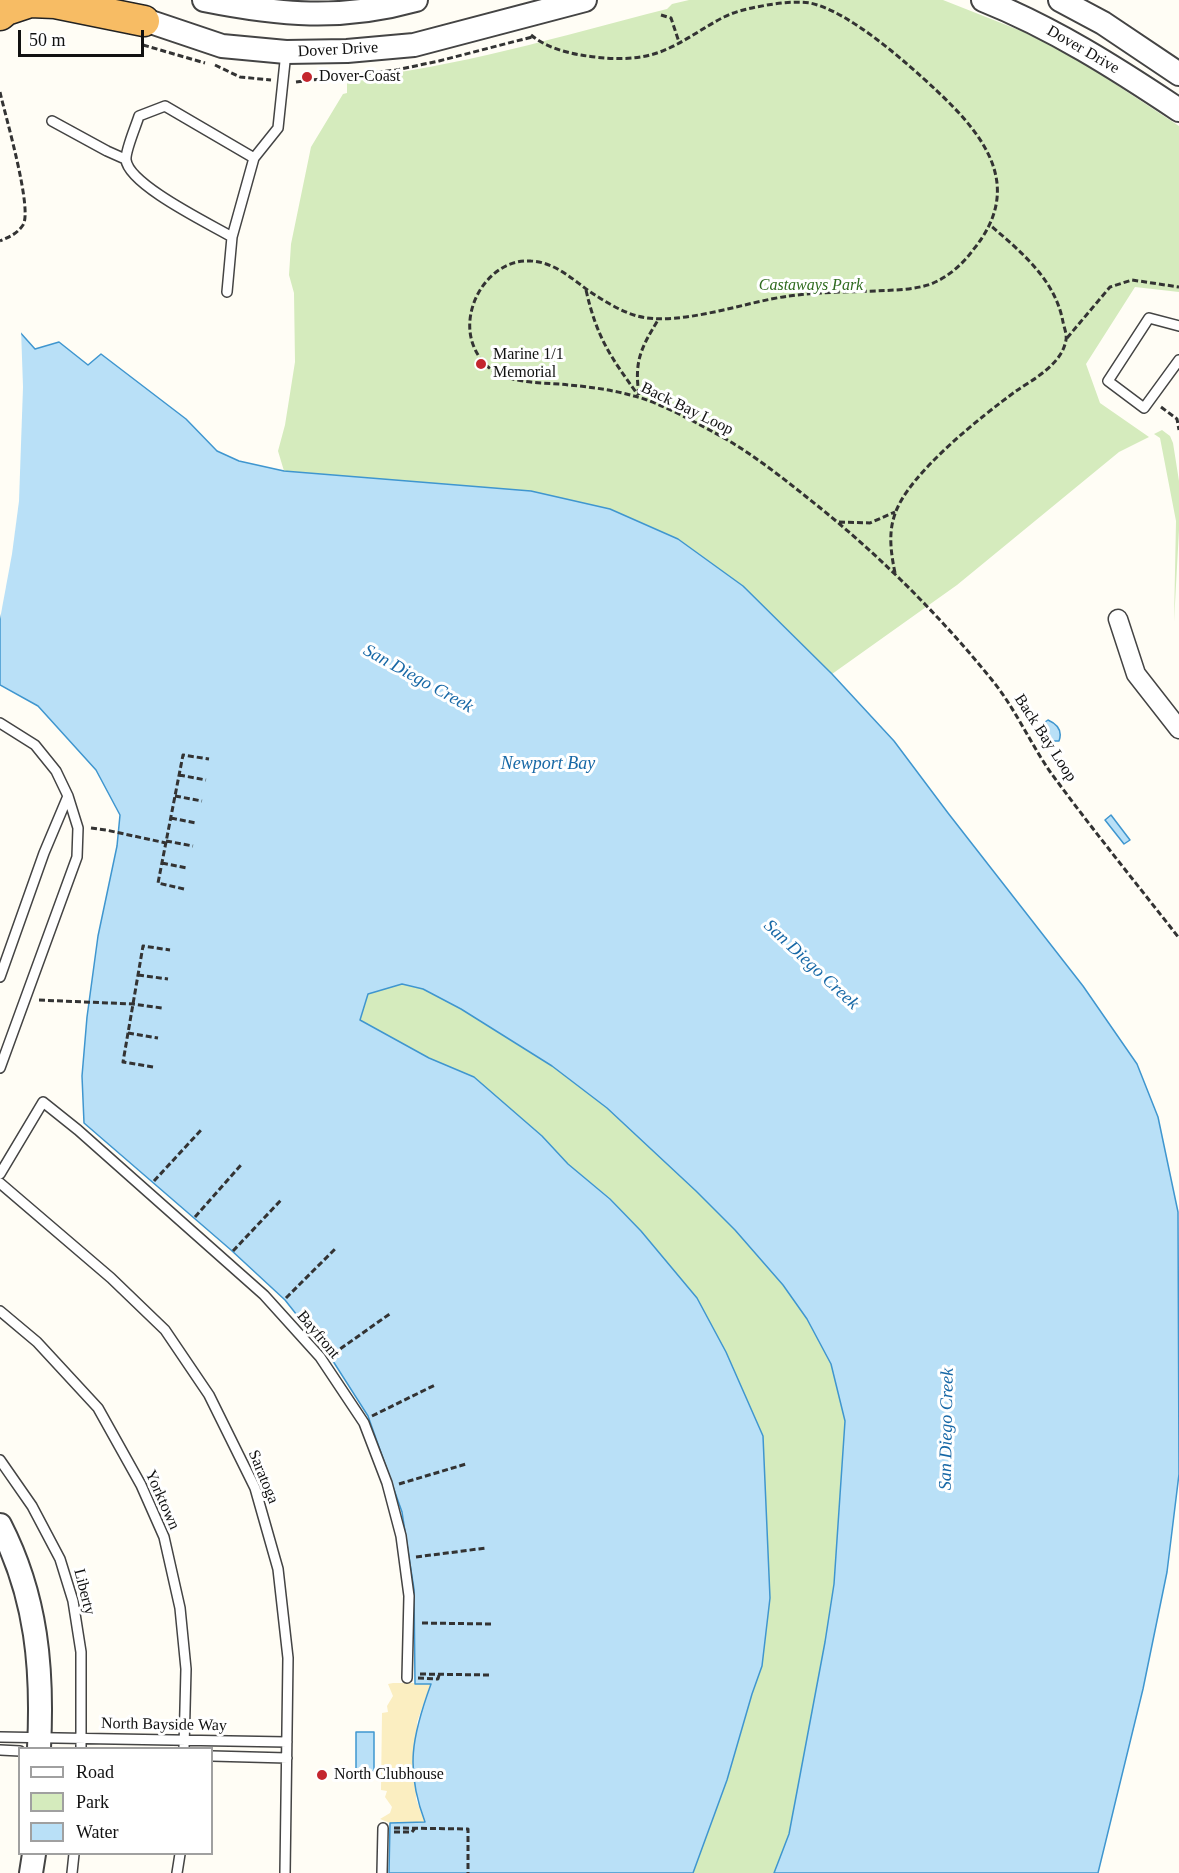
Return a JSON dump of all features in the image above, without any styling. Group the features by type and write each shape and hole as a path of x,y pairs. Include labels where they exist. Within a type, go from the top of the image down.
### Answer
{"highway":[{"path":"0,15 6,10 30,2 55,3 144,21"}],"street":[{"name":"Dover Drive","path":"94,0 144,21 222,46 286,52 347,51 414,45 585,0"},
{"path":"204,0 256,10 325,15 367,11 416,0"},
{"name":"Dover Drive","path":"982,0 1018,14 1107,62 1179,110"},
{"name":"Dover Drive","path":"1060,0 1103,23 1179,74"},
{"path":"1118,619 1136,674 1179,729"},
{"path":"0,1525 20,1569 34,1617 40,1680 39,1744"},
{"path":"31,1873 34,1855"}],"lane":[{"path":"227,292 232,237 254,158 278,128 286,52"},
{"path":"232,237 156,193 131,174 125,159 139,116 165,106 254,158"},
{"path":"52,121 125,159"},
{"path":"1179,326 1149,318 1108,381 1144,408 1179,360"},
{"path":"0,723 35,745 56,771 68,796 78,828 77,857 0,1068"},
{"path":"0,977 44,853 68,796"},
{"name":"Bayfront","path":"0,1174 43,1102 78,1130 264,1295 320,1357 364,1423 387,1483 401,1536 409,1596 407,1678"},
{"name":"Saratoga","path":"0,1182 111,1278 165,1330 209,1395 255,1488 278,1569 288,1658 285,1873"},
{"name":"Yorktown","path":"0,1311 38,1342 98,1408 141,1485 164,1537 180,1608 186,1669 184,1744"},
{"name":"Liberty","path":"0,1460 32,1506 60,1559 73,1601 81,1652 80,1744"},
{"name":"North Bayside Way","path":"0,1737 39,1744 287,1742"},
{"path":"0,1750 18,1751"},
{"name":"North Bayside Way","path":"213,1756 287,1758"},
{"path":"382,1873 383,1828"},
{"path":"72,1873 74,1855"},
{"path":"177,1873 180,1855"}],"path":[{"name":"Back Bay Loop","path":"518,16 536,40 575,54 593,57 641,57 662,52 741,10 797,2 812,3 828,9 894,54 969,122 983,141 996,177 996,194 990,225 960,266 927,286 784,296 697,315 658,319 635,315 619,309 553,266 527,260 502,268 480,289 472,306 470,324 475,349 483,362 497,374 508,379 588,387 639,397 725,439 776,473 838,522 895,574 996,684 1048,769 1179,938"},
{"path":"661,15 671,18 679,42"},
{"path":"0,92 26,202 23,225 13,236 0,241"},
{"path":"990,225 1031,262 1047,284 1061,310 1067,338"},
{"path":"895,574 891,538 895,512 909,487 948,447 1001,402 1043,372 1061,354 1067,338 1110,287 1132,280 1179,287"},
{"path":"586,289 593,320 603,343 639,397"},
{"path":"639,397 636,374 642,349 658,319"},
{"path":"1150,399 1178,419 1179,430"},
{"path":"838,522 870,523 895,512"},
{"path":"184,889 158,883 183,755 209,759"},
{"path":"179,775 206,780"},
{"path":"175,796 202,801"},
{"path":"171,818 196,823"},
{"path":"106,830 193,846"},
{"path":"162,863 187,868"},
{"path":"153,1067 123,1062 143,946 170,950"},
{"path":"138,975 168,979"},
{"path":"25,999 133,1004 162,1008"},
{"path":"128,1032 158,1038"},
{"path":"147,1175 154,1181 202,1129"},
{"path":"201,1222 195,1217 241,1165"},
{"path":"227,1245 233,1251 282,1199"},
{"path":"292,1306 286,1299 335,1249"},
{"path":"332,1355 390,1313"},
{"path":"374,1425 370,1416 435,1385"},
{"path":"397,1484 466,1464"},
{"path":"415,1557 486,1548"},
{"path":"420,1623 492,1624"},
{"path":"418,1674 490,1675"},
{"path":"407,1678 438,1679 439,1675"},
{"path":"383,1828 468,1830 468,1873"}],"green space":[{"name":"Castaways Park","path":"689,0 943,0 1024,32 1057,49 1091,68 1179,126 1179,292 1135,287 1086,364 1100,403 1149,437 1119,452 957,585 832,674 743,586 678,539 531,491 284,471 278,451 285,425 295,362 294,293 289,275 291,244 311,147 343,94 347,93 347,79 428,67 508,50 667,9 672,4"},
{"path":"1162,430 1170,436 1173,443 1179,481 1174,622 1176,521 1160,438 1154,434"},
{"path":"401,984 423,989 461,1009 552,1066 607,1108 735,1230 783,1285 807,1319 831,1364 845,1421 834,1584 789,1834 774,1873 693,1873 727,1780 762,1666 763,1436 726,1352 697,1298 610,1198 568,1164 542,1136 474,1077 429,1058 360,1020 368,994"}],"sand":[{"path":"431,1683 417,1722 416,1799 425,1823 390,1823 380,1819 390,1813 392,1807 385,1797 387,1791 381,1790 382,1713 388,1712 387,1706 393,1696 388,1684"}],"water":[{"name":"Newport Bay","path":"0,310 35,349 59,342 88,365 101,354 186,419 217,451 239,461 284,471 531,491 610,509 678,539 743,586 832,674 894,741 1083,986 1137,1064 1158,1117 1178,1212 1179,1474 1167,1572 1143,1689 1098,1873 774,1873 789,1834 834,1584 845,1421 831,1364 807,1319 783,1285 735,1230 607,1108 552,1066 461,1009 423,989 402,984 368,994 360,1020 429,1058 474,1077 542,1136 568,1164 610,1199 641,1231 697,1298 726,1352 763,1436 770,1598 762,1666 727,1780 693,1873 389,1873 390,1823 425,1822 415,1785 413,1753 419,1720 431,1684 415,1684 414,1589 402,1512 368,1416 331,1358 285,1300 231,1250 84,1123 82,1076 87,1017 98,936 117,846 120,815 96,770 38,706 0,685"},
{"path":"1048,720 1058,728 1059,741 1053,741 1042,724"},
{"path":"1111,815 1130,840 1124,844 1105,820"},
{"path":"356,1732 374,1732 374,1771 356,1771"}],"pier":[{"path":"0,307 21,329 23,387 19,501 0,619"}],"place":[{"name":"Dover-Coast","path":"307,77"},
{"name":"Marine 1/1 Memorial","path":"481,364"},
{"name":"North Clubhouse","path":"322,1775"}],"water label":[{"name":"San Diego Creek","path":"418,679"},
{"name":"San Diego Creek","path":"811,965"},
{"name":"San Diego Creek","path":"947,1429"}]}
